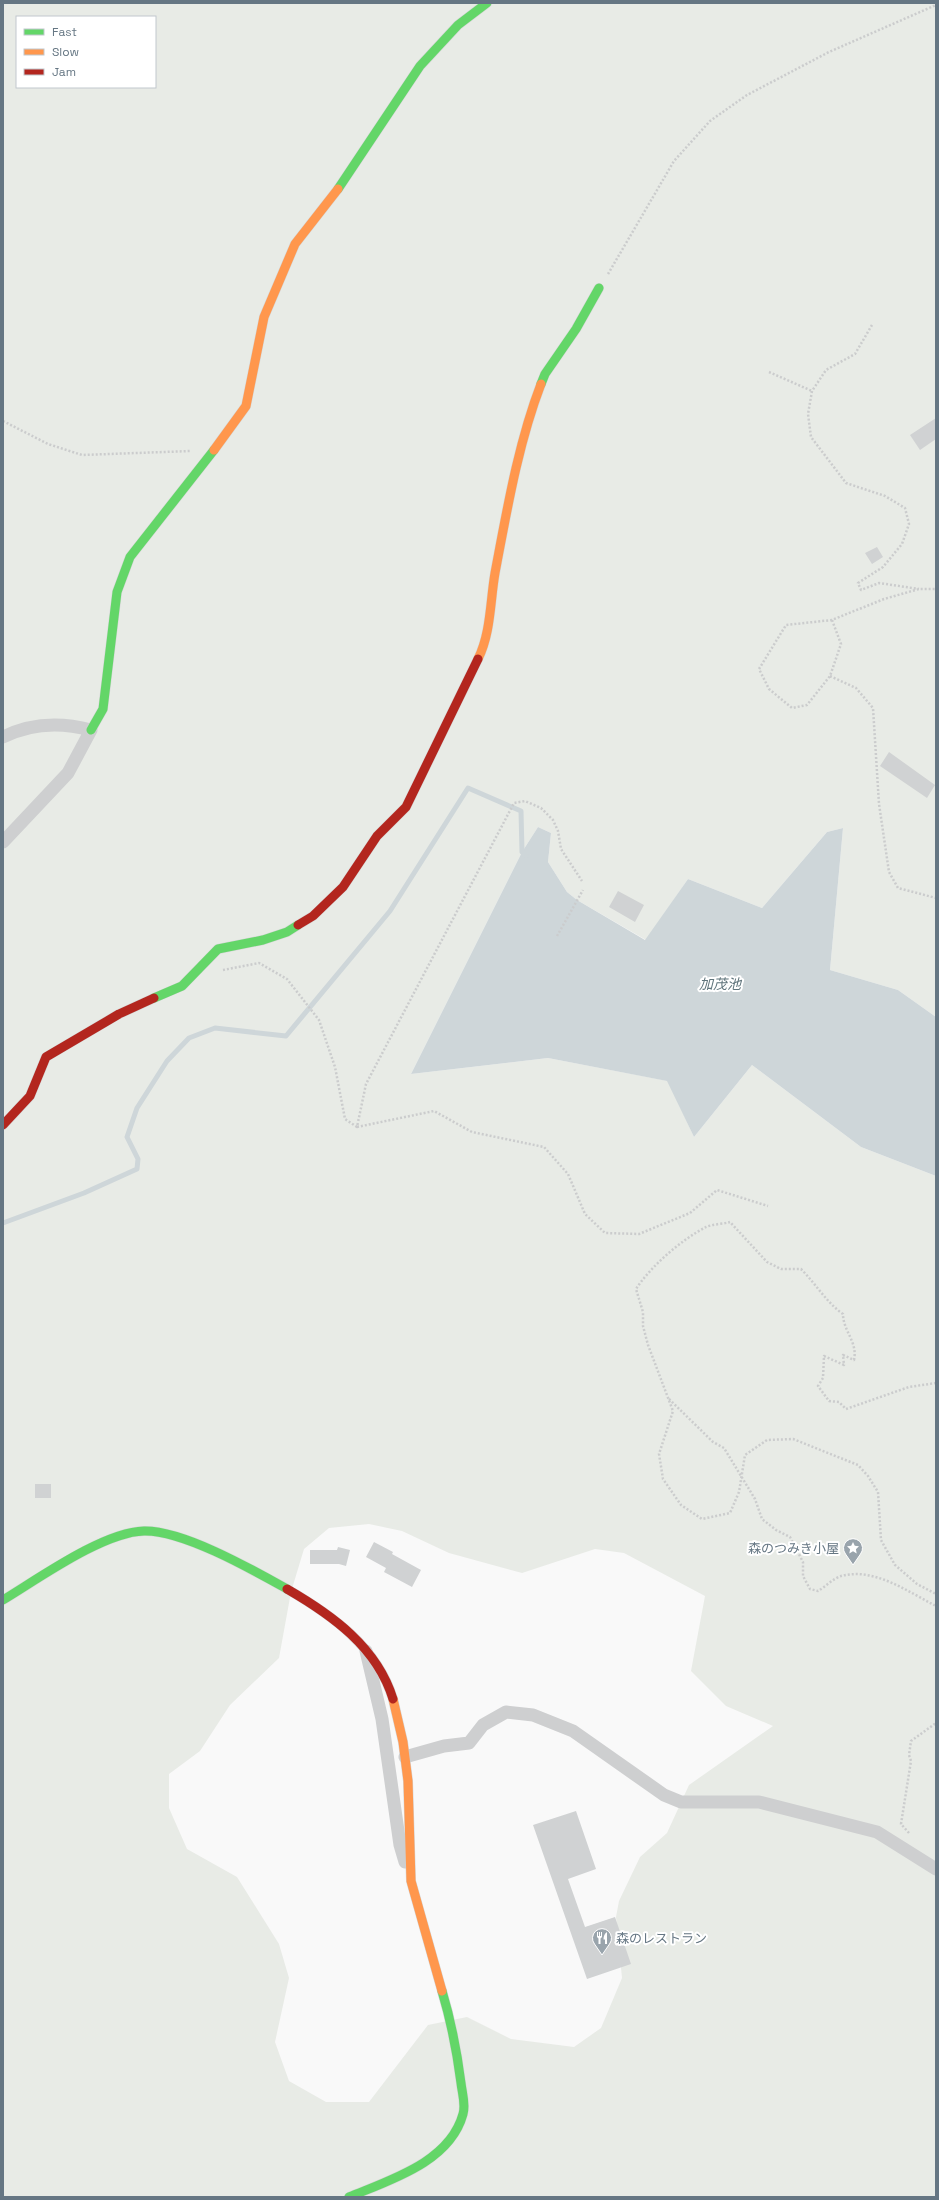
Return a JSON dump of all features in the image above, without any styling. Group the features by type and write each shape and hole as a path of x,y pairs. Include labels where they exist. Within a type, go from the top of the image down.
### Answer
{"street":[{"path":"3,842 68,773 103,709 117,592 130,557 214,450 246,406 264,317 295,244 348,176 420,66 458,26 487,3"},
{"path":"3,1125 30,1096 46,1057 119,1014 182,986 218,949 263,940 287,932 313,916 343,887 376,836 406,807 484,647 495,574 527,420 545,374 576,329 600,288"},
{"path":"3,737 44,725 71,725 91,730"},
{"path":"3,1600 90,1548 115,1537 146,1530 183,1540 212,1552 269,1579 319,1608 346,1630 365,1650 384,1674 395,1704 405,1757 410,1804 410,1879"},
{"path":"348,2197 411,2171 448,2144 464,2113 459,2057 400,1845 382,1719 365,1650"},
{"path":"405,1757 444,1746 470,1743 483,1725 506,1712 533,1715 573,1731 664,1795 681,1802 759,1802 782,1807 877,1832 936,1869"}],"path":[{"path":"600,288 674,161 710,121 747,95 815,59 936,5"},
{"path":"872,325 855,354 826,370 812,391 808,414 811,437 846,484 885,496 905,508 909,524 902,544 883,568 858,583 861,590 879,583 920,589 936,589"},
{"path":"769,372 812,391"},
{"path":"3,421 48,444 82,455 214,450"},
{"path":"832,620 841,644 830,676 807,705 792,708 769,689 759,669 786,625 832,620 884,599 920,589"},
{"path":"830,676 856,688 874,708 879,804 889,872 898,888 936,898"},
{"path":"357,1127 366,1084 514,803 525,801 541,808 553,820 558,831 561,849 582,881"},
{"path":"556,936 583,890"},
{"path":"216,972 229,967 259,963 287,979 319,1020 335,1067 345,1119 357,1127 434,1111 472,1132 544,1147 568,1174 585,1214 605,1233 639,1234 690,1214 717,1190 768,1206"},
{"path":"936,1383 909,1387 846,1409 839,1402 829,1402 818,1386 823,1378 824,1356 844,1365 843,1355 854,1360 856,1351 843,1322 843,1314 832,1306 816,1284 801,1269 781,1269 767,1262 730,1222 707,1226 663,1258 647,1273 636,1288 643,1312 643,1326 648,1345 673,1411 659,1454 662,1479 681,1505 702,1519 730,1513 739,1492 743,1477 745,1455 767,1440 793,1439 858,1465 868,1476 878,1492 881,1540 895,1564 917,1584 936,1594"},
{"path":"668,1398 713,1442 724,1448 755,1499 762,1519 776,1530 790,1537 803,1562 803,1576 810,1589 818,1591 840,1576 861,1574 892,1582 936,1606"},
{"path":"910,1835 901,1824 911,1761 909,1756 911,1741 936,1723"}],"shaded area":[{"path":"3,3 936,3 936,1017 898,990 830,970 843,828 827,832 762,908 688,879 646,940 577,900 567,892 548,862 551,833 538,827 522,852 411,1074 548,1058 668,1081 694,1137 752,1065 861,1147 936,1176 936,2197 3,2197","holes":["369,1524 402,1531 449,1553 522,1573 595,1549 624,1553 705,1596 691,1671 726,1706 773,1726 689,1785 667,1833 640,1857 619,1901 616,1917 622,1978 601,2028 574,2047 511,2039 467,2017 428,2025 369,2102 326,2102 289,2081 275,2042 289,1978 279,1944 237,1877 187,1849 169,1808 169,1774 200,1751 230,1705 279,1658 291,1592 304,1549 329,1528"]}],"water":[{"name":"加茂池","path":"538,827 551,833 548,862 567,892 577,900 645,940 688,879 762,908 827,832 843,828 830,970 898,990 936,1017 936,1176 861,1147 752,1065 694,1137 667,1081 548,1058 411,1074 522,852"}],"building":[{"path":"936,418 936,439 920,450 910,435"},
{"path":"877,547 883,557 872,564 865,553"},
{"path":"889,752 935,785 927,798 880,766"},
{"path":"618,891 644,905 635,922 609,907"},
{"path":"35,1484 51,1484 51,1498 35,1498"},
{"path":"374,1542 421,1570 412,1587 384,1572 386,1568 366,1557"},
{"path":"338,1547 350,1550 346,1566 339,1564 310,1564 310,1550 337,1550"},
{"path":"576,1811 596,1869 568,1879 585,1927 615,1917 631,1964 587,1979 533,1825"}],"waterway":[{"path":"3,1223 84,1193 137,1169 138,1159 127,1137 137,1108 167,1061 189,1038 215,1028 286,1036 390,911 468,788 521,811 522,852 526,856"}],"traffic: fast":[{"path":"338,189 420,66 458,25 487,3"},
{"path":"541,384 545,374 576,329 599,288"},
{"path":"91,730 103,709 117,592 130,557 214,450"},
{"path":"154,998 182,986 218,949 263,940 287,932 298,925"},
{"path":"3,1600 52,1569 91,1548 110,1539 128,1533 144,1531 160,1532 178,1537 217,1552 287,1589"},
{"path":"349,2197 400,2176 416,2167 432,2157 445,2145 456,2131 463,2114 464,2102 458,2060 442,1991"}],"traffic: slow":[{"path":"214,450 246,406 264,317 295,244 338,189"},
{"path":"478,659 488,628 495,573 514,477 526,430 541,384"},
{"path":"393,1699 403,1742 408,1781 411,1881 442,1991"}],"traffic: jam":[{"path":"298,925 313,916 343,887 377,836 406,807 478,659"},
{"path":"3,1125 30,1096 46,1057 119,1014 154,998"},
{"path":"287,1589 320,1610 351,1634 376,1664 386,1680 393,1699"}],"place":[{"name":"森のつみき小屋","path":"853,1565"},
{"name":"森のレストラン","path":"602,1955"}]}
